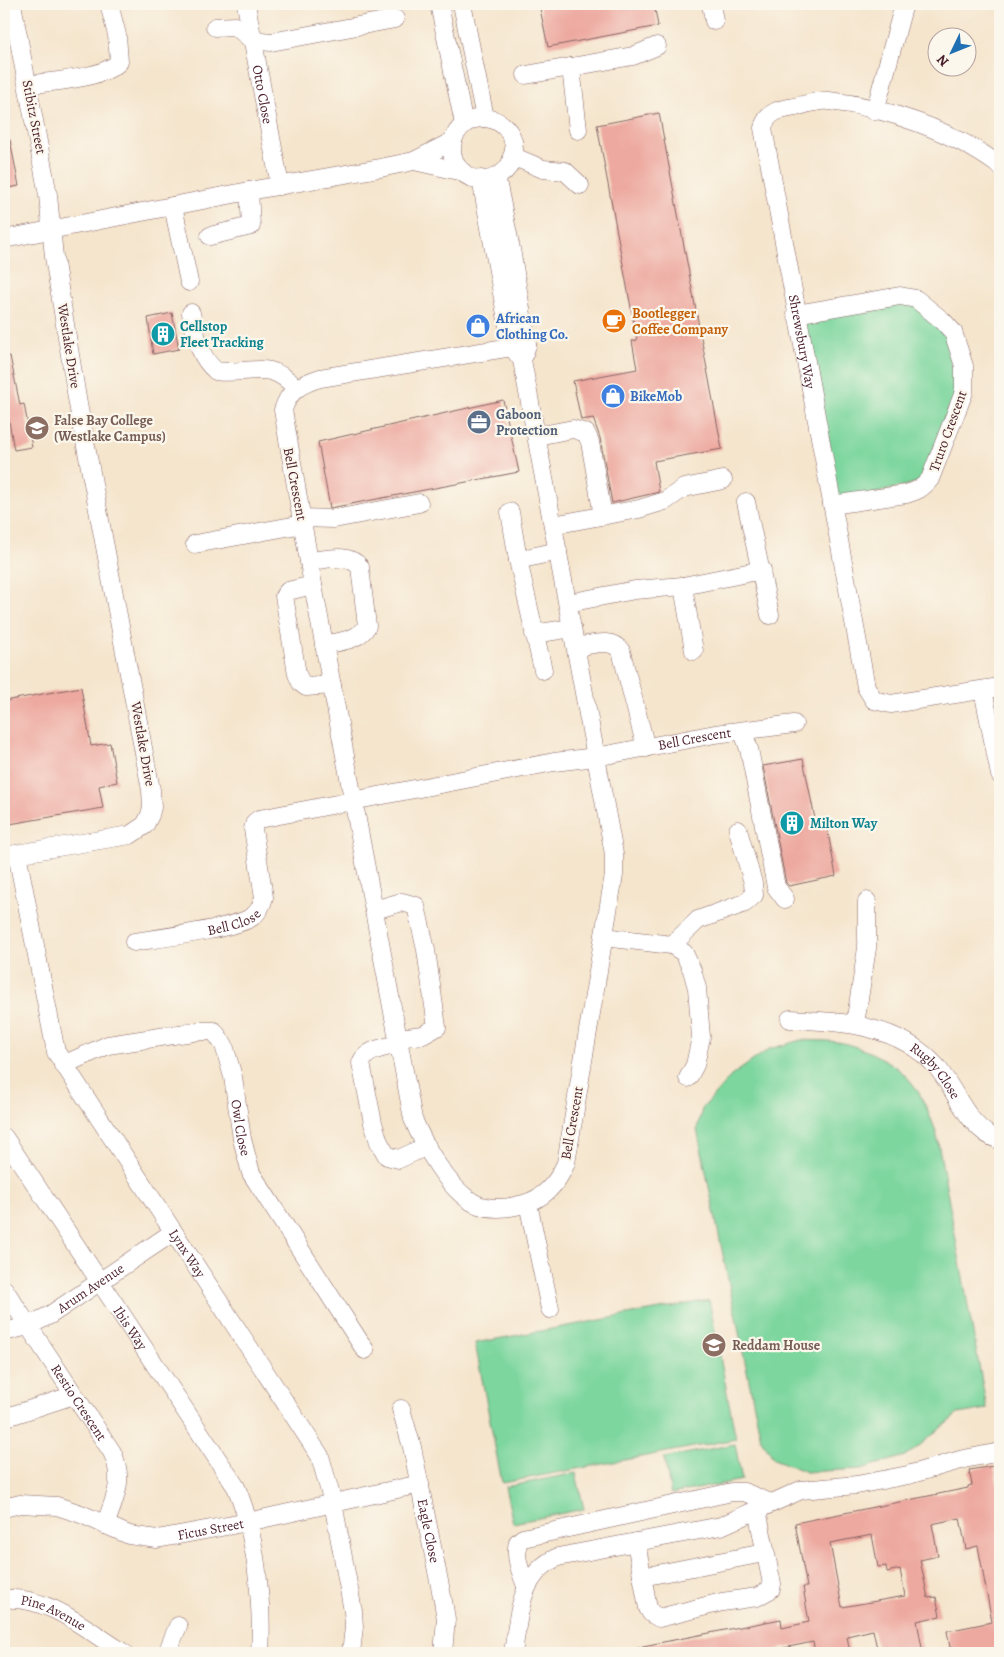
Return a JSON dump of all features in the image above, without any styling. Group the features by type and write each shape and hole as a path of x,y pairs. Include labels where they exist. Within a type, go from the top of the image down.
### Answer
{"street":[{"name":"Stibitz Street","path":"12,4 53,230"},
{"path":"28,85 87,75 109,69 120,62 117,35 109,4"},
{"name":"Otto Close","path":"246,4 280,186"},
{"path":"439,4 464,124"},
{"path":"462,4 485,118"},
{"path":"711,4 714,21"},
{"path":"876,111 904,4"},
{"path":"215,27 235,26 252,40 271,42 395,19"},
{"path":"526,75 633,56 657,46"},
{"path":"571,67 578,130"},
{"name":"Shrewsbury Way","path":"1000,166 952,135 916,122 876,111 828,101 776,111 764,122 763,134 864,681 872,697 879,702 891,704 992,688 1000,775"},
{"path":"4,239 414,161 453,141 464,124 472,120 485,118 498,122 507,130 512,143 512,156 505,169 489,178 470,176 463,172 414,161"},
{"path":"453,141 454,158 463,172"},
{"path":"512,156 543,169 565,171 580,185"},
{"name":"Bell Crescent","path":"296,388 289,395 283,410 313,585 411,1111 427,1146 449,1181 470,1201 477,1205 504,1208 528,1203 542,1196 554,1185 566,1163 614,875 614,854 520,350 511,249 489,178"},
{"path":"210,236 251,226 249,191"},
{"path":"173,206 189,282"},
{"name":"Westlake Drive","path":"10,855 130,835 145,824 152,807 143,740 78,404 54,257 53,230"},
{"name":"Truro Crescent","path":"796,314 900,296 916,299 953,332 964,366 964,392 926,485 916,492 832,505"},
{"path":"191,313 200,352 216,371 271,370 288,379 296,388 320,378 520,350"},
{"path":"537,436 573,429 586,433 590,442 603,516"},
{"path":"553,525 657,504 684,488 723,480"},
{"path":"746,502 762,570 770,615"},
{"path":"195,544 302,521 334,519 420,503"},
{"path":"510,512 518,560 543,670"},
{"path":"518,560 558,551"},
{"path":"309,562 348,557 360,567 366,626 362,634 354,638 324,645"},
{"path":"568,603 635,590 683,586 762,570"},
{"path":"313,585 288,591 284,596 297,674 301,683 306,687 332,685"},
{"path":"683,586 694,650"},
{"path":"534,634 572,628"},
{"path":"576,648 608,642 618,646 621,651 646,748"},
{"name":"Bell Crescent","path":"254,838 253,825 259,819 554,762 596,757 715,734 743,732 794,724"},
{"path":"743,732 749,749 776,888 785,899"},
{"path":"672,945 698,920 745,903 754,895 753,883 738,830"},
{"name":"Bell Close","path":"134,942 232,923 254,915 260,907 264,891 254,838"},
{"name":"Lynx Way","path":"10,855 51,1037 63,1065 172,1233 311,1440 326,1472 353,1611 354,1627 351,1653"},
{"path":"855,1024 867,948 867,901"},
{"path":"374,910 402,902 416,906 426,950 437,1027 423,1035 398,1041 371,1052 366,1055 361,1063 379,1142 387,1156 399,1159 427,1146"},
{"path":"604,937 672,945 684,953 692,970 701,1016 701,1037 698,1053 688,1078"},
{"name":"Rugby Close","path":"790,1019 855,1024 883,1032 918,1050 936,1066 978,1126 986,1134 1000,1140"},
{"name":"Owl Close","path":"63,1065 108,1045 199,1031 214,1032 218,1035 230,1064 242,1139 251,1173 365,1350"},
{"name":"Ibis Way","path":"4,1137 98,1282 236,1487 248,1522 257,1582 260,1653"},
{"path":"528,1203 550,1309"},
{"name":"Arum Avenue","path":"4,1332 28,1326 50,1315 172,1233"},
{"name":"Restio Crescent","path":"4,1289 112,1452 118,1465 119,1483 105,1525"},
{"path":"4,1418 74,1395"},
{"name":"Eagle Close","path":"402,1409 420,1484 446,1619 443,1653"},
{"path":"513,1653 521,1603 526,1586 537,1570 558,1557 721,1526 801,1490 848,1486 891,1478 964,1459 1000,1452"},
{"name":"Ficus Street","path":"4,1508 20,1504 57,1506 129,1535 157,1539 248,1522 420,1484"},
{"path":"526,1586 517,1552 518,1544 523,1538 732,1492 744,1492 764,1507"},
{"path":"636,1542 648,1608 654,1616 660,1618 767,1593 772,1584 764,1553 764,1507"},
{"path":"642,1577 764,1553"},
{"name":"Pine Avenue","path":"4,1599 29,1600 44,1605 124,1653"},
{"path":"166,1653 178,1626"}],"green space":[{"path":"900,296 943,321 964,366 930,479 832,505 796,314"},
{"path":"801,1040 838,1042 871,1053 890,1063 906,1076 923,1100 936,1131 987,1409 958,1414 908,1455 861,1469 806,1472 774,1459 761,1439 697,1129 702,1109 731,1076 769,1049"},
{"path":"709,1300 736,1439 502,1483 475,1343"},
{"path":"735,1444 742,1480 671,1494 664,1458"},
{"path":"576,1473 584,1509 513,1523 505,1487"}],"building":[{"path":"539,4 654,4 658,26 548,47"},
{"path":"659,113 722,449 654,461 659,492 612,503 600,438 593,418 581,420 573,381 637,369 632,341 637,340 597,125"},
{"path":"10,140 19,186 4,189 4,141"},
{"name":"Cellstop Fleet Tracking","path":"172,313 179,349 153,354 148,318"},
{"path":"4,356 10,356 20,405 24,404 32,447 14,450 7,409 4,409"},
{"path":"503,400 519,472 330,508 318,442"},
{"path":"81,687 91,746 110,743 117,782 99,786 103,808 4,825 4,701"},
{"name":"Milton Way","path":"803,759 817,829 827,827 836,876 789,886 786,883 763,766"},
{"path":"994,1466 1000,1496 1000,1653 951,1653 947,1631 992,1622 978,1546 966,1549 960,1518 932,1524 938,1556 920,1560 928,1598 936,1597 940,1616 917,1621 923,1653 878,1653 873,1630 847,1636 850,1653 815,1653 813,1642 774,1650 775,1653 638,1653 638,1647 781,1619 782,1628 809,1622 803,1587 807,1587 795,1523 968,1488 968,1486 972,1485 969,1470","holes":["872,1535 878,1567 886,1566 887,1572 900,1569 905,1596 842,1607 830,1543"]}],"place":[{"name":"Bootlegger Coffee Company","path":"614,321"},
{"name":"African Clothing Co.","path":"478,326"},
{"name":"Cellstop Fleet Tracking","path":"163,334"},
{"name":"BikeMob","path":"613,396"},
{"name":"Gaboon Protection","path":"479,422"},
{"name":"False Bay College (Westlake Campus)","path":"37,428"},
{"name":"Milton Way","path":"792,823"},
{"name":"Reddam House","path":"714,1345"}]}
